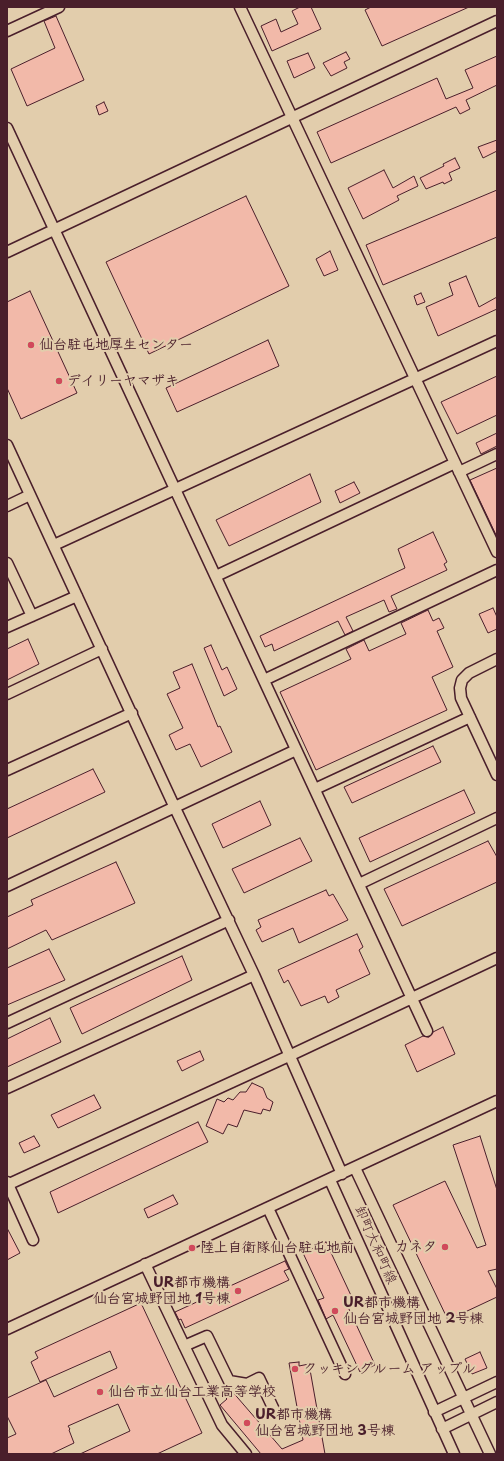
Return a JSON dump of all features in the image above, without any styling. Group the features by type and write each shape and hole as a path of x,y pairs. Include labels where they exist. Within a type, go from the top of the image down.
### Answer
{"street":[{"path":"7,31 41,11 59,7"},
{"path":"240,7 497,551"},
{"path":"7,252 497,21"},
{"path":"7,128 428,1031"},
{"path":"54,546 497,341"},
{"path":"7,445 175,808 229,920 291,1055 342,1174"},
{"path":"216,576 457,468 497,454"},
{"path":"7,506 30,495"},
{"path":"7,563 32,616"},
{"path":"264,680 497,570"},
{"path":"7,627 77,596"},
{"path":"7,694 102,649"},
{"path":"497,659 469,673 462,680 460,688 461,698 497,775"},
{"path":"7,770 132,713"},
{"path":"315,789 470,717"},
{"path":"7,886 296,750"},
{"path":"359,884 497,818"},
{"path":"7,1023 229,920"},
{"path":"33,1240 7,1184 291,1055 497,958"},
{"path":"7,1088 254,975"},
{"path":"7,1328 356,1168 497,1101"},
{"name":"卸町大和町線","path":"356,1168 490,1454"},
{"name":"卸町大和町線","path":"330,1180 454,1454"},
{"path":"268,1208 344,1374"},
{"path":"145,1264 222,1425 246,1454"},
{"path":"184,1346 207,1336 229,1381 247,1384 259,1378 275,1412"},
{"path":"434,1412 497,1382"},
{"path":"442,1429 497,1402"}],"building":[{"path":"300,7 311,7 321,29 272,51 261,26 276,19 281,32 298,24 292,11"},
{"path":"371,7 469,7 382,46 365,10"},
{"path":"56,16 84,80 27,106 11,69 55,48 44,21"},
{"path":"346,52 350,59 344,62 347,68 331,76 323,63"},
{"path":"308,53 315,68 294,78 287,61"},
{"path":"497,56 497,85 466,100 470,109 460,114 456,107 331,163 317,132 437,78 446,99 473,88 465,70"},
{"path":"104,102 108,111 99,115 96,106"},
{"path":"497,140 497,151 483,158 478,147"},
{"path":"455,158 460,168 449,173 452,180 426,189 420,178 444,166 443,164"},
{"path":"384,170 393,188 414,176 418,186 397,196 399,200 363,219 348,188"},
{"path":"497,190 497,237 383,285 366,245"},
{"path":"246,196 289,286 149,354 106,262"},
{"path":"330,251 338,270 324,276 316,259"},
{"path":"466,276 479,307 497,297 497,309 438,336 426,307 453,295 449,283"},
{"name":"仙台駐屯地厚生センター","path":"30,291 77,393 21,419 7,388 7,302"},
{"path":"421,293 425,302 417,305 414,296"},
{"path":"268,340 279,366 177,412 166,388"},
{"path":"497,376 497,415 457,434 441,402"},
{"path":"497,433 497,446 481,454 476,443"},
{"path":"497,468 497,537 470,480"},
{"path":"310,474 321,502 229,546 216,520"},
{"path":"354,482 360,493 340,503 335,491"},
{"path":"433,532 447,562 444,564 447,570 391,596 397,609 389,612 384,600 346,617 353,631 345,635 338,621 274,651 272,644 265,647 260,636 405,568 398,549"},
{"path":"493,608 497,617 497,629 488,633 479,614"},
{"path":"428,610 433,621 439,618 444,628 437,631 453,667 432,677 447,710 316,770 280,692 351,659 346,649 364,640 369,651 406,634 401,623"},
{"path":"28,639 39,664 7,680 7,649"},
{"path":"211,645 222,670 227,667 237,689 224,696 204,648"},
{"path":"192,664 218,727 220,726 232,752 201,767 190,744 176,750 169,735 183,728 167,694 180,688 173,672"},
{"path":"433,746 441,762 352,803 344,787"},
{"path":"93,769 105,792 7,838 7,809"},
{"path":"464,790 475,813 370,862 359,838"},
{"path":"260,801 271,825 223,848 212,824"},
{"path":"300,838 312,861 244,893 232,869"},
{"path":"488,841 497,857 497,882 402,926 384,889"},
{"path":"116,862 135,903 52,940 46,930 7,949 7,917 33,905 31,900"},
{"path":"326,890 329,896 333,894 348,920 299,943 293,928 262,942 256,930 261,927 258,920"},
{"path":"357,934 363,947 359,950 370,974 336,990 339,997 328,1003 325,996 301,1006 288,980 284,983 278,970"},
{"path":"49,949 65,980 7,1005 7,968"},
{"path":"182,956 192,980 82,1034 70,1008"},
{"path":"50,1018 61,1042 7,1067 7,1039"},
{"path":"443,1027 455,1054 417,1072 405,1045 423,1036 429,1037 433,1032"},
{"path":"200,1051 204,1060 182,1071 177,1061"},
{"path":"252,1083 263,1088 267,1098 273,1102 270,1111 263,1109 261,1114 244,1110 237,1127 228,1124 223,1134 206,1126 217,1099 224,1102 228,1098 233,1100 240,1092 246,1092"},
{"path":"94,1095 101,1108 58,1128 51,1115"},
{"path":"198,1122 208,1142 58,1213 50,1192"},
{"path":"34,1136 40,1146 24,1153 19,1143"},
{"name":"カネタ","path":"480,1136 497,1190 497,1269 488,1271 497,1289 497,1297 448,1320 393,1205 445,1181 477,1248 486,1245 453,1145"},
{"path":"173,1195 178,1204 148,1218 144,1209"},
{"path":"7,1228 20,1253 7,1260"},
{"name":"UR都市機構 仙台宮城野団地 2号棟","path":"326,1242 355,1304 348,1307 375,1365 360,1372 333,1315 326,1319 318,1300 324,1298 303,1253"},
{"name":"UR都市機構 仙台宮城野団地 1号棟","path":"285,1261 289,1269 284,1271 289,1280 185,1328 181,1319 179,1320 175,1312 212,1295 208,1285 226,1277 230,1286"},
{"name":"仙台市立仙台工業高等学校","path":"141,1303 202,1433 157,1454 80,1454 130,1431 118,1404 68,1426 74,1443 51,1454 7,1454 7,1438 16,1434 7,1416 7,1398 46,1380 54,1397 117,1368 110,1351 40,1382 31,1362 38,1358 35,1352"},
{"path":"480,1352 487,1368 472,1374 465,1359"},
{"name":"UR都市機構 仙台宮城野団地 3号棟","path":"299,1362 299,1366 309,1364 325,1454 261,1454 220,1405 227,1399 224,1396 231,1390 282,1449 303,1440 289,1363"}],"place":[{"name":"仙台駐屯地厚生センター","path":"31,345"},
{"name":"デイリーヤマザキ","path":"59,381"},
{"name":"カネタ","path":"445,1247"},
{"name":"陸上自衛隊仙台駐屯地前","path":"192,1248"},
{"name":"UR都市機構 仙台宮城野団地 1号棟","path":"238,1291"},
{"name":"UR都市機構 仙台宮城野団地 2号棟","path":"335,1311"},
{"name":"クッキングルーム アップル","path":"295,1369"},
{"name":"仙台市立仙台工業高等学校","path":"100,1392"},
{"name":"UR都市機構 仙台宮城野団地 3号棟","path":"247,1423"}]}
